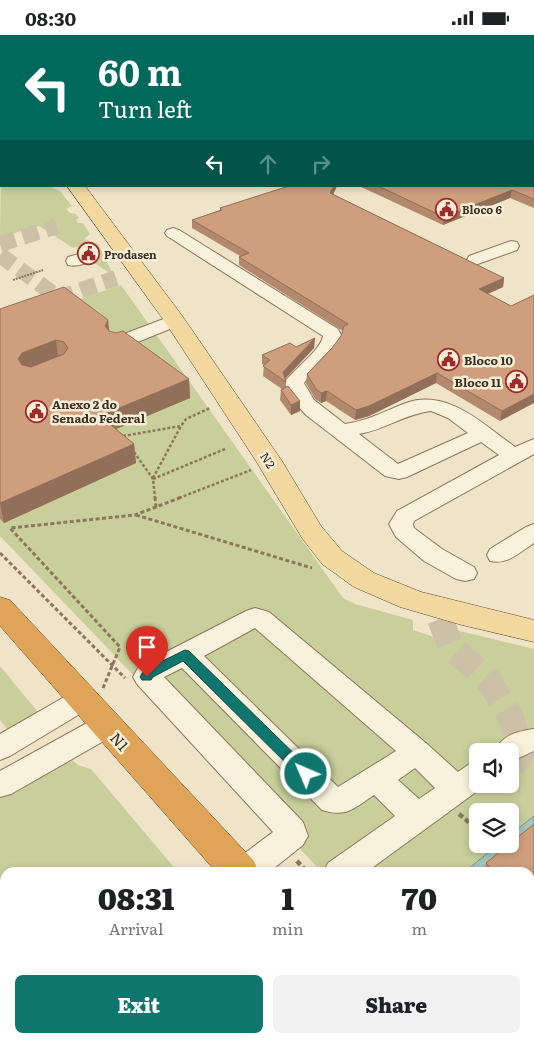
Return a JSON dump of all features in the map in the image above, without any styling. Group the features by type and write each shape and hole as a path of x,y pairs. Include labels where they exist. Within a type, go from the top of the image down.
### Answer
{"highway":[{"name":"N1","path":"0,607 236,867"}],"main road":[{"name":"N2","path":"77,187 124,249 270,463 318,544 345,568 374,586 441,613 534,631"}],"lane":[{"path":"173,233 332,333 334,337 329,347 299,373 294,383 296,391 318,416 341,431 393,471 399,472 482,434"},
{"path":"475,260 511,246"},
{"path":"118,343 174,321"},
{"path":"341,431 366,427 415,407 425,405 442,408 455,414 482,434 524,450"},
{"path":"465,573 434,555 404,532 402,524 405,515 524,450"},
{"path":"499,555 534,532"},
{"path":"250,867 292,837 292,831 147,677 149,673 255,617 260,618 458,787 346,867"},
{"path":"185,654 333,801 339,801 417,752"},
{"path":"0,748 94,712"},
{"path":"5,782 94,712"},
{"path":"519,744 534,740"},
{"path":"376,778 417,817"}],"path":[{"path":"13,280 43,270"},
{"path":"153,479 186,419 227,400"},
{"path":"123,436 181,426"},
{"path":"116,430 128,443"},
{"path":"153,479 225,449"},
{"path":"133,450 153,479 156,507"},
{"path":"94,712 120,647 10,528 135,515 270,463"},
{"path":"135,515 317,569"},
{"path":"504,853 511,859"}],"green space":[{"path":"1,187 53,187 60,191 72,206 66,209 70,213 76,214 79,218 76,220 78,223 83,223 90,234 84,239 98,244 114,276 90,260 101,256 85,245 73,248 39,226 0,237"},
{"path":"121,285 343,598 355,604 413,620 413,630 437,638 456,630 534,649 534,816 519,828 519,803 469,803 469,853 487,853 469,867 317,867 0,536 0,519 4,522 136,463 56,397 66,304"},
{"path":"0,666 42,717 12,734 0,720"},
{"path":"69,757 78,765 91,769 174,867 0,867 0,793"}],"water":[{"path":"534,816 534,839 519,851 519,828"},
{"path":"488,853 516,853 498,867 470,867"}],"building":[{"path":"286,187 333,187 330,193 504,278 479,289 511,306 534,295 534,394 502,411 437,373 369,406 356,410 327,391 321,393 316,389 307,374 332,348 341,336 344,326 348,324 239,257 249,253 192,220 222,210 220,208"},
{"name":"Bloco 6","path":"380,187 534,187 534,199 512,190 444,217"},
{"name":"Anexo 2 do Senado Federal","path":"64,287 108,320 105,326 109,331 116,333 123,331 189,379 100,416 134,444 0,503 0,309","holes":["56,340 64,342 68,348 64,354 31,367 22,365 18,359 22,353"]},
{"path":"315,338 283,372 286,382 263,366 270,360 262,355 290,343 296,347"},
{"path":"288,386 300,401 291,405 281,390"},
{"path":"534,824 534,867 490,867 486,863 498,853 519,853 519,836"}],"tunnel":[{"path":"0,244 57,226"},
{"path":"0,255 59,298 116,278"},
{"path":"440,619 451,647 488,680 511,717 516,739"},
{"path":"516,738 517,743"}],"place":[{"name":"Bloco 6","path":"446,209"},
{"name":"Prodasen","path":"88,254"},
{"name":"Bloco 10","path":"448,360"},
{"name":"Bloco 11","path":"517,382"},
{"name":"Anexo 2 do Senado Federal","path":"36,411"}],"route":[{"path":"147,677 149,673 185,654 306,774"}]}
